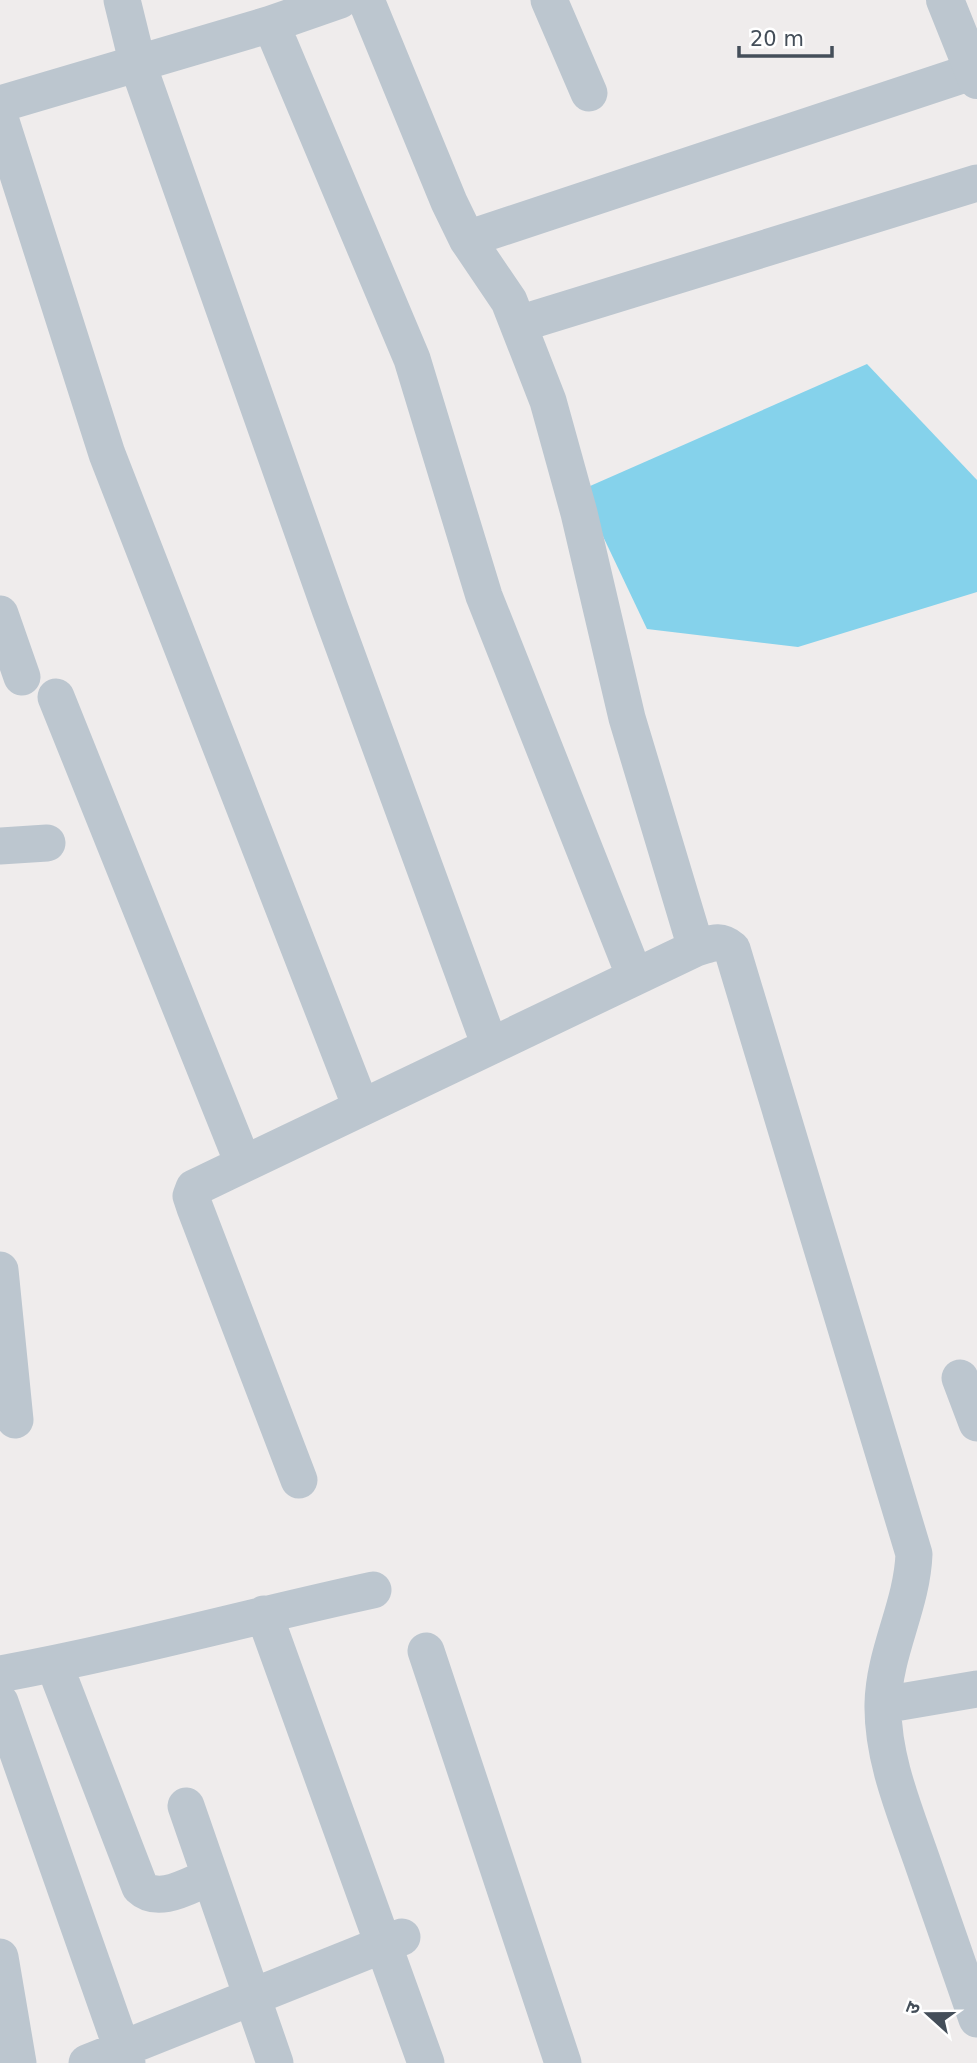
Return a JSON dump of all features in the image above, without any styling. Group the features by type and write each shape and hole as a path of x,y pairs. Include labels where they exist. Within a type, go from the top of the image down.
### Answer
{"street":[{"path":"122,0 138,65 330,609 490,1046"},
{"path":"0,104 138,65 282,14 340,0"},
{"path":"366,0 467,239 509,301 548,401 567,466 627,718 696,948"},
{"path":"549,0 589,93"},
{"path":"467,239 975,75 945,0"},
{"path":"282,14 412,359 484,596 635,977"},
{"path":"0,118 107,454 361,1107"},
{"path":"519,324 977,183"},
{"path":"0,614 22,677"},
{"path":"56,697 243,1163"},
{"path":"0,846 47,843"},
{"path":"299,1480 191,1196 194,1188 696,948 718,941 732,949 914,1554 913,1582 887,1667 883,1705 888,1748 898,1791 977,2019"},
{"path":"0,1270 15,1420"},
{"path":"960,1378 977,1423"},
{"path":"0,1674 132,1648 264,1614 373,1590"},
{"path":"264,1614 392,1941 426,2063"},
{"path":"426,1651 563,2063"},
{"path":"54,1664 140,1887 148,1895 160,1896 210,1877"},
{"path":"883,1705 977,1689"},
{"path":"0,1702 125,2056"},
{"path":"187,1806 275,2063"},
{"path":"87,2063 125,2056 251,1997 392,1941"},
{"path":"0,1957 18,2063"}],"water":[{"path":"867,364 977,480 977,592 798,647 647,629 581,490"}]}
